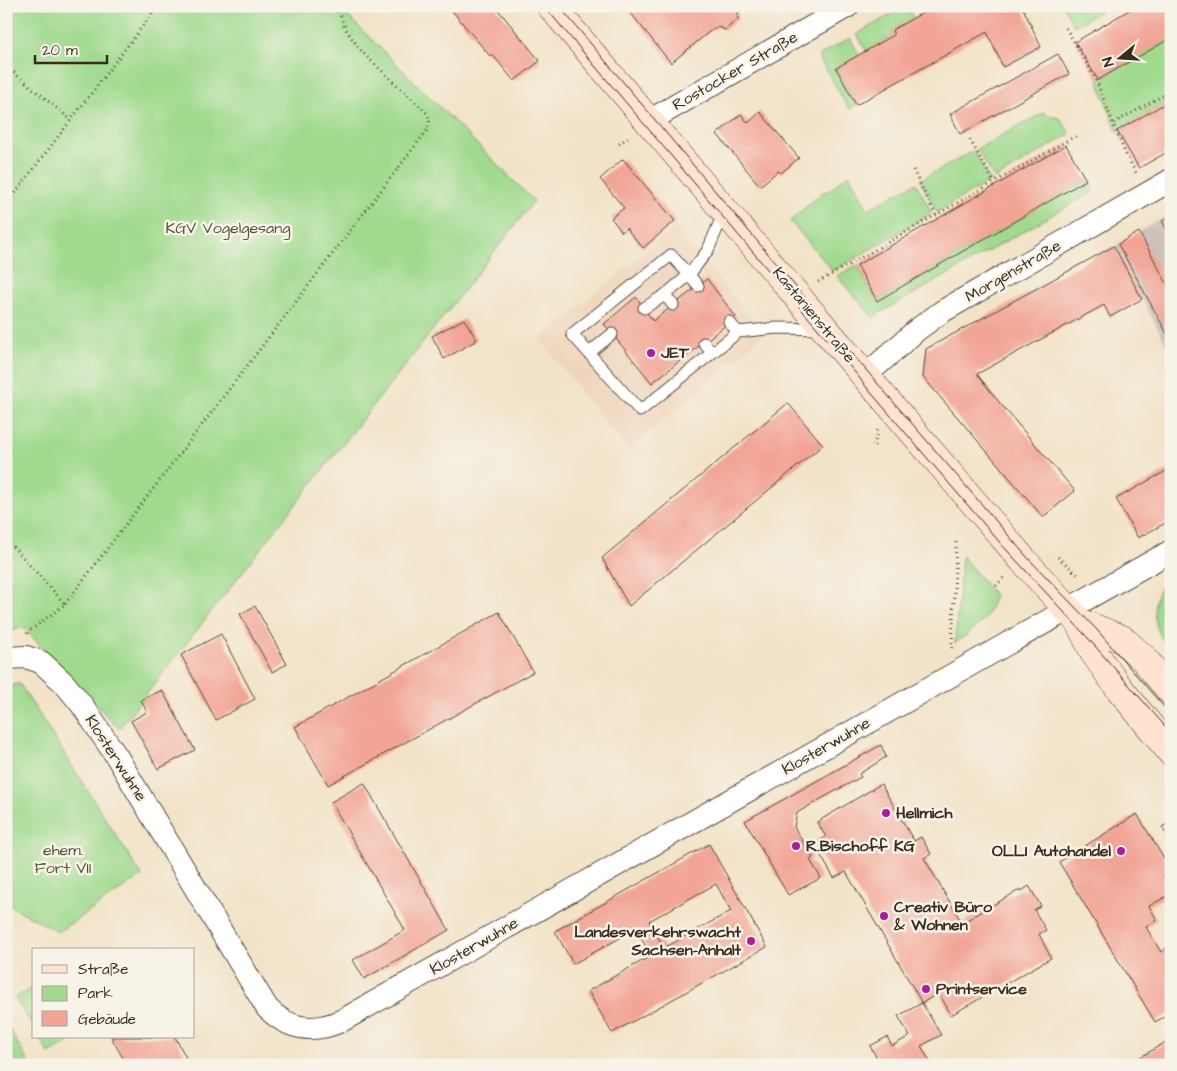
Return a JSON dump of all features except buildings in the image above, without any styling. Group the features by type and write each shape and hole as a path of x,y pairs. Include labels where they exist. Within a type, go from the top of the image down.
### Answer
{"main road":[{"name":"Kastanienstraße","path":"551,6 865,376 1023,560 1074,616 1095,654 1119,688 1171,752"},
{"name":"Kastanienstraße","path":"1074,616 1122,639 1143,658 1171,691"}],"street":[{"name":"Rostocker Straße","path":"649,121 848,6"},
{"name":"Morgenstraße","path":"865,376 943,311 1171,180"},
{"name":"Klosterwuhne","path":"6,658 21,656 35,660 64,683 82,705 117,757 267,1008 284,1022 299,1027 313,1028 329,1026 343,1020 951,675 1074,616 1171,552"}],"lane":[{"path":"644,308 665,295 689,275 708,250 724,210"},
{"path":"698,286 671,255 572,334 640,411 738,332 777,328 825,329"},
{"path":"665,295 673,305"},
{"path":"729,322 738,332"},
{"path":"589,353 612,334"},
{"path":"704,343 712,353"}],"path":[{"path":"6,205 158,6"},
{"path":"28,632 65,604 428,129 430,123 427,112 358,47 345,28 337,6"},
{"path":"1066,28 1096,80 1125,153 1138,176"},
{"path":"6,66 72,120"},
{"path":"1114,123 1171,90"},
{"path":"818,282 1078,134"},
{"path":"970,140 994,182"},
{"path":"913,170 936,215"},
{"path":"6,539 65,604"},
{"path":"951,675 956,542"}],"shaded area":[{"path":"1171,213 1171,354 1115,246"},
{"path":"675,227 764,334 628,450 540,340"}],"green space":[{"name":"KGV Vogelgesang","path":"6,6 345,6 344,12 534,201 119,729 23,627 6,634"},
{"path":"906,6 914,18 892,30 894,35 866,51 857,34"},
{"path":"1063,6 1109,6 1074,26"},
{"path":"850,38 859,55 836,69 856,105 849,109 818,56"},
{"path":"1171,38 1171,100 1117,131 1098,80"},
{"path":"1043,113 1061,119 1070,134 995,179 977,149"},
{"path":"974,151 990,181 937,212 920,180"},
{"path":"849,174 868,209 916,183 932,213 833,271 790,221 824,191 827,192"},
{"path":"1086,180 1094,191 873,317 837,276 857,265 877,301"},
{"path":"962,556 995,596 986,618 955,643"},
{"path":"1171,579 1171,650 1159,633 1154,611 1160,589"},
{"name":"ehem. Fort VII","path":"19,683 142,876 58,932 6,903 6,689"},
{"path":"32,988 32,1025 15,998"},
{"path":"6,1023 30,1065 6,1065"},
{"path":"40,1038 75,1038 49,1054"}],"tram line":[{"path":"544,6 1002,545 1087,637 1171,733"},
{"path":"559,6 866,370 1027,557 1097,630 1171,715"}],"place":[{"name":"JET","path":"651,353"},
{"name":"Hellmich","path":"886,813"},
{"name":"R.Bischoff KG","path":"796,846"},
{"name":"OLLI Autohandel","path":"1121,851"},
{"name":"Creativ Büro & Wohnen","path":"884,916"},
{"name":"Landesverkehrswacht Sachsen-Anhalt","path":"751,941"},
{"name":"Printservice","path":"926,989"}]}
